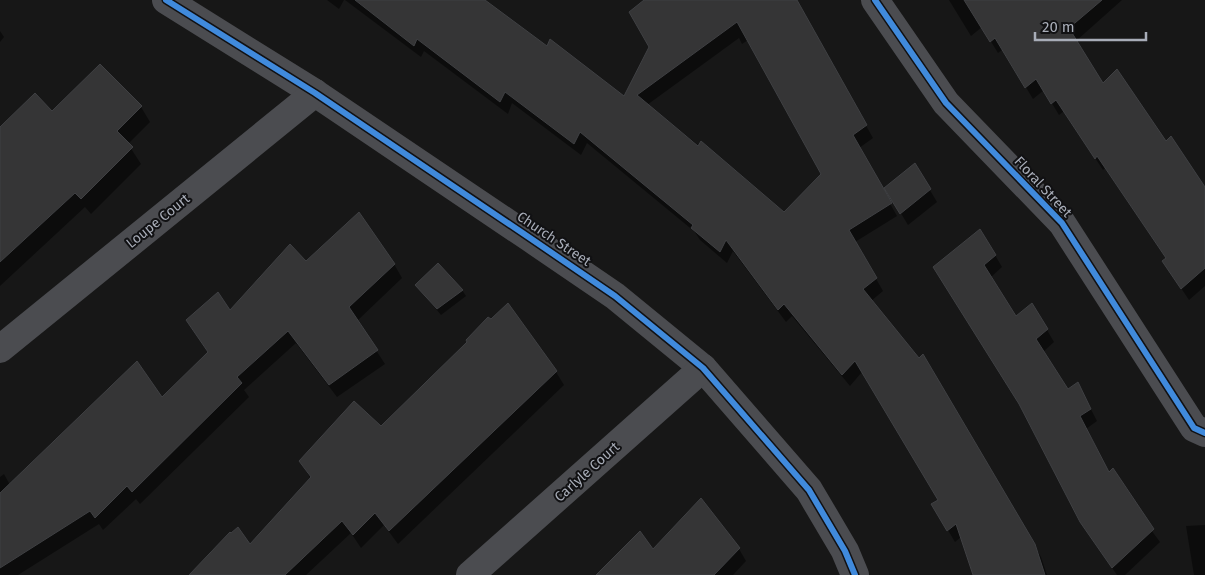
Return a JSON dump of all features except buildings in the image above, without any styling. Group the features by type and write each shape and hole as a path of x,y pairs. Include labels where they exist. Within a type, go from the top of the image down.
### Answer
{"street":[{"name":"Church Street","path":"166,0 315,93 614,296 703,368 809,490 845,551 855,575"},
{"name":"Floral Street","path":"874,0 946,103 1062,223 1200,430"},
{"name":"Loupe Court","path":"0,349 315,93"},
{"name":"Carlyle Court","path":"470,575 703,368"}],"cycle path":[{"path":"166,0 315,93 615,296 703,368 809,490 845,551 855,575"},
{"path":"875,0 946,103 1062,223 1194,428 1205,433"}]}
